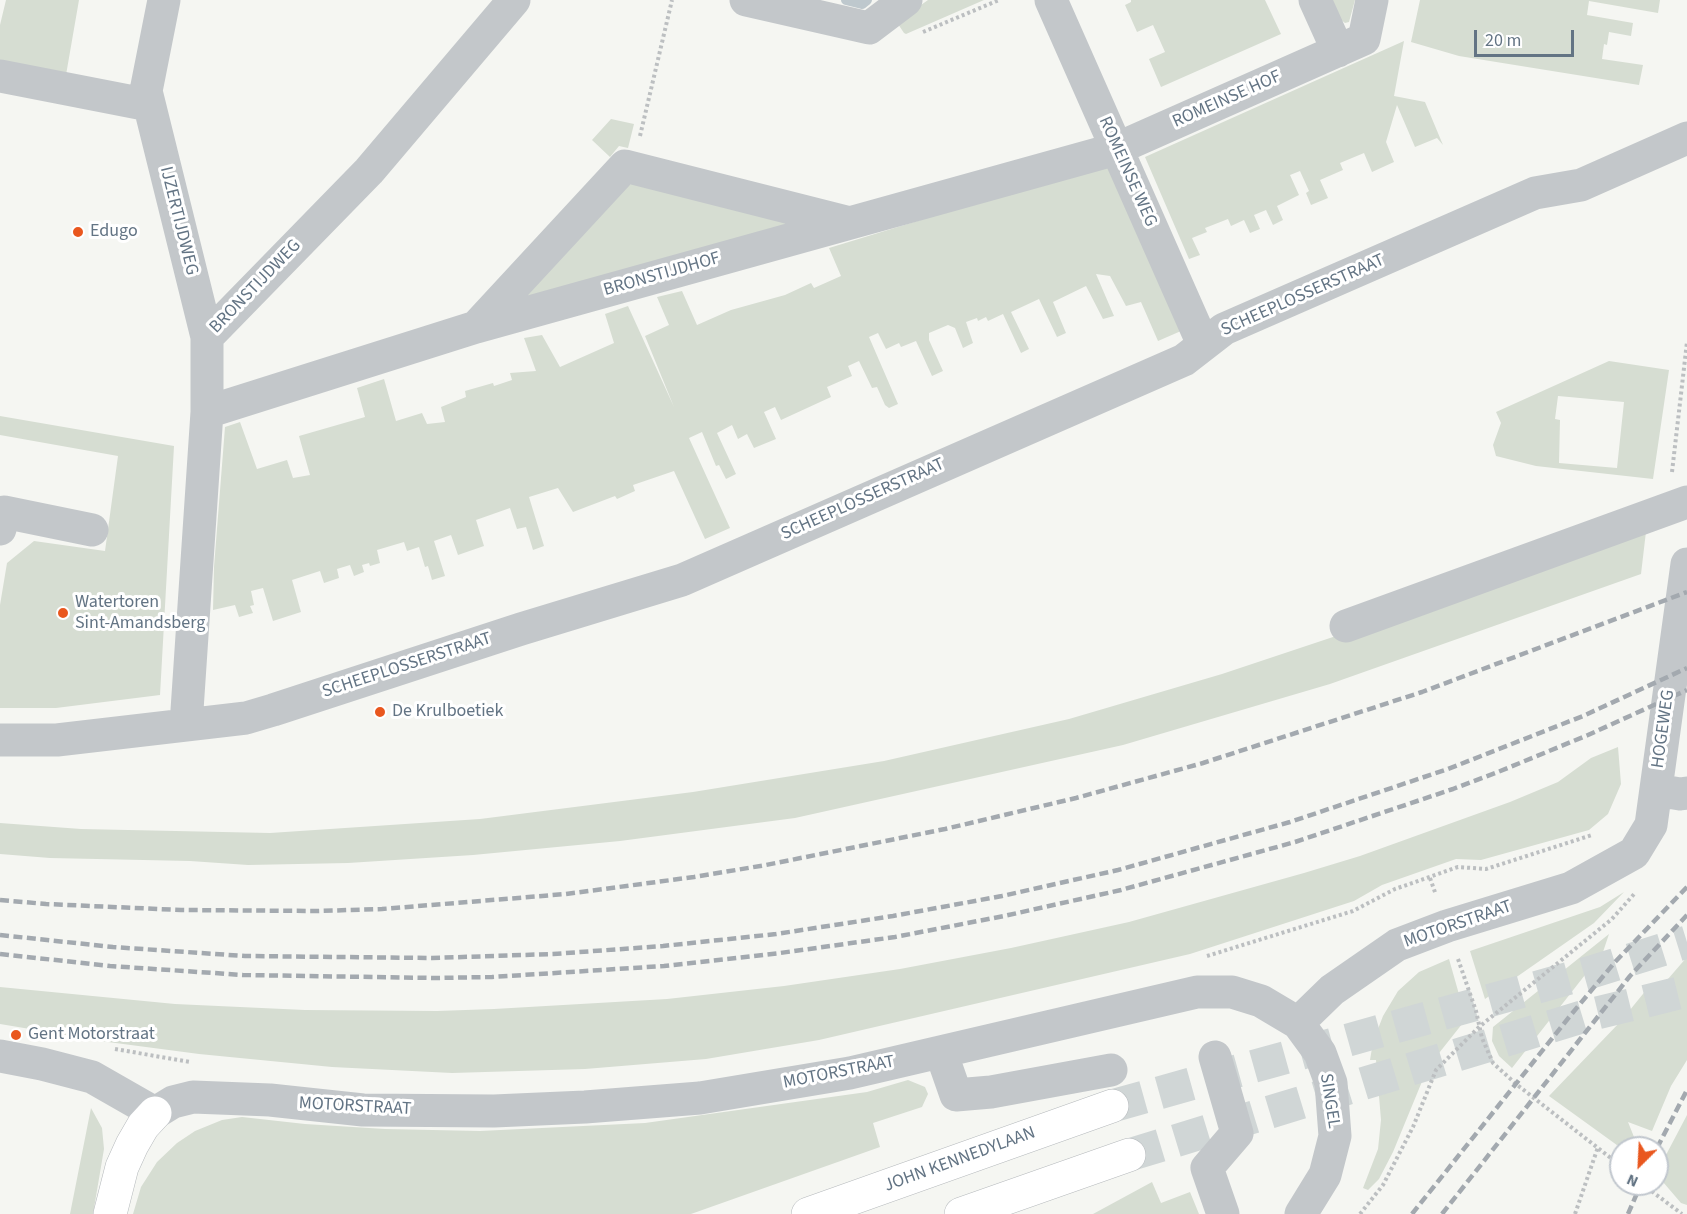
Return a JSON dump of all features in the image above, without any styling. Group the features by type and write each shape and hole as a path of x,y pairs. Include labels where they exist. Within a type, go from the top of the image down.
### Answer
{"highway":[{"name":"JOHN KENNEDYLAAN","path":"808,1214 1112,1106"},
{"path":"113,1210 122,1167 143,1126 155,1113"},
{"path":"961,1214 1129,1155"}],"street":[{"name":"IJZERTIJDWEG","path":"164,0 146,91 207,337"},
{"name":"BRONSTIJDWEG","path":"186,725 207,412 207,337 369,171 514,0"},
{"path":"746,0 869,28 906,0"},
{"name":"ROMEINSE WEG","path":"1051,0 1203,344"},
{"path":"1315,0 1338,51"},
{"name":"ROMEINSE HOF","path":"1116,149 1364,39 1372,0"},
{"path":"0,76 149,105"},
{"name":"SCHEEPLOSSERSTRAAT","path":"0,740 57,740 246,718 521,629 682,580 1184,360 1224,329 1535,193 1581,185 1687,138"},
{"name":"BRONSTIJDHOF","path":"207,412 476,327 1116,149"},
{"name":"BRONSTIJDHOF","path":"476,327 625,166 848,222"},
{"path":"1346,626 1681,505"},
{"path":"0,529 4,512 92,530"},
{"name":"HOGEWEG","path":"1634,853 1671,791 1687,564"},
{"name":"MOTORSTRAAT","path":"155,1113 173,1102 193,1097 270,1100 363,1110 494,1111 700,1098 850,1073 1197,992 1232,992 1261,1001 1298,1023 1332,990 1397,945 1447,926 1571,888 1634,853"},
{"name":"SINGEL","path":"1298,1023 1320,1053 1330,1083 1335,1136 1325,1175 1301,1214"},
{"path":"941,1052 956,1095 992,1092 1111,1070"},
{"path":"0,1056 92,1077 155,1113"},
{"path":"1215,1057 1238,1133 1207,1168 1222,1214"}],"path":[{"path":"633,169 672,0"},
{"path":"916,35 999,0"},
{"path":"1681,505 1672,478 1672,462 1687,342"},
{"path":"1205,957 1353,911 1395,889 1458,867 1486,869 1589,837 1598,832"},
{"path":"1360,1214 1383,1185 1413,1127 1436,1070 1479,1027 1612,919 1642,885"},
{"path":"1479,1027 1493,1063 1516,1084 1609,1156"},
{"path":"103,1048 193,1062"},
{"path":"1575,1214 1598,1147"},
{"path":"1658,1196 1682,1214"}],"shaded area":[{"path":"6,0 79,0 66,75 0,64 0,25"},
{"path":"928,0 984,0 904,33 898,24 900,20"},
{"path":"1131,0 1265,0 1281,34 1161,87 1149,59 1165,52 1153,25 1137,32 1125,5"},
{"path":"1332,0 1355,0 1349,22 1345,23 1340,19"},
{"path":"1420,0 1660,0 1658,13 1589,1 1587,15 1633,23 1631,36 1609,32 1607,45 1604,44 1602,59 1643,65 1639,85 1459,56 1411,42"},
{"path":"1404,41 1394,96 1425,102 1443,145 1437,138 1415,147 1397,105 1386,142 1394,162 1372,172 1364,153 1340,163 1343,170 1320,180 1328,198 1311,205 1306,193 1309,191 1300,171 1290,175 1299,195 1277,206 1283,220 1273,225 1266,210 1254,215 1260,229 1250,233 1244,220 1231,226 1228,219 1205,228 1207,232 1192,238 1200,255 1189,259 1145,157"},
{"path":"611,119 634,124 628,148 619,146 610,157 592,140"},
{"path":"1107,163 1181,331 1158,341 1141,302 1126,306 1110,276 1096,274 1114,316 1103,319 1086,286 1053,302 1066,333 1057,337 1039,299 1011,312 1029,349 1021,353 1003,314 988,321 986,317 978,321 977,318 966,322 973,343 963,348 955,328 948,325 929,333 929,340 943,371 932,376 916,341 901,347 899,343 886,349 878,333 869,337 898,404 889,408 885,405 877,387 872,388 859,361 848,366 852,376 827,387 831,397 781,420 775,407 764,412 776,439 754,448 747,434 738,439 732,425 717,433 736,474 726,479 719,465 716,466 702,432 689,438 730,528 705,539 674,471 633,485 635,491 617,499 615,496 573,512 558,488 529,497 544,546 533,550 526,527 517,529 510,508 476,520 484,546 458,555 451,535 434,541 445,576 432,580 419,547 407,551 404,542 377,550 380,563 370,566 369,563 362,565 364,572 354,576 350,565 337,569 339,578 324,583 320,571 292,580 301,612 273,621 263,588 251,591 254,605 250,606 253,613 239,617 235,605 213,610 214,567 225,427 240,422 257,469 287,460 293,478 310,475 299,436 365,417 357,388 384,379 396,421 422,413 427,424 445,422 441,407 466,397 465,391 512,380 510,373 536,371 524,338 542,335 560,367 614,343 605,314 628,306 674,407 645,336 669,325 657,297 682,291 697,325 731,310 785,295 811,283 814,288 841,276 829,248"},
{"path":"633,183 782,213 788,225 537,301 526,295 627,186"},
{"path":"1609,361 1669,370 1653,479 1536,466 1496,456 1493,445 1501,423 1496,412","holes":["1558,396 1624,402 1617,468 1559,463 1560,420 1555,419"]},
{"path":"0,416 174,446 160,695 56,708 0,708 0,605 7,563 34,541 105,551 118,456 0,435"},
{"path":"1647,523 1641,574 1330,684 1123,745 795,818 620,841 473,855 348,863 248,865 0,854 0,823 81,829 270,833 480,819 693,792 884,761 1069,719 1222,674 1354,630"},
{"path":"1618,747 1621,784 1608,814 1589,830 1481,860 1456,859 1382,885 1354,901 1190,954 819,1040 706,1059 585,1069 452,1073 332,1067 199,1054 0,1024 0,987 175,1004 305,1010 437,1011 667,999 784,986 900,969 1129,922 1360,856 1510,802 1558,782 1591,758"},
{"path":"1624,892 1594,923 1485,999 1470,951 1600,907"},
{"path":"1609,934 1603,952 1512,1068 1499,1056 1492,1041 1493,1027"},
{"path":"1687,957 1687,1060 1671,1086 1652,1131 1628,1122 1634,1136 1609,1136 1609,1139 1549,1096 1621,1021 1647,989 1668,979"},
{"path":"1449,959 1466,1019 1428,1067 1393,1152 1379,1179 1368,1190 1363,1188 1378,1149 1381,1120 1376,1060 1370,1060 1373,1042 1383,1016 1398,991 1419,972"},
{"path":"908,1080 925,1087 928,1094 922,1107 873,1123 880,1147 691,1214 133,1214 141,1187 157,1162 177,1143 195,1131 222,1120 242,1117 385,1129 480,1131 645,1123 867,1092"},
{"path":"91,1108 102,1128 104,1149 93,1214 70,1214"},
{"path":"1687,1115 1687,1205 1681,1203 1669,1189 1669,1149"},
{"path":"1152,1182 1161,1203 1190,1192 1199,1214 1093,1214"}],"waterway":[{"path":"846,0 862,4 867,0"}],"tunnel":[{"path":"1112,1106 1588,973 1687,942"},
{"path":"1129,1155 1585,1016 1687,991"}],"railway":[{"path":"0,900 181,910 382,909 566,894 766,865 945,829 1076,798 1203,763 1422,692 1687,592"},
{"path":"0,935 113,947 245,956 432,958 553,954 663,946 776,934 893,916 1002,896 1118,870 1290,822 1448,769 1583,716 1687,668"},
{"path":"0,954 110,966 243,975 492,977 664,966 895,937 1121,890 1295,842 1498,772 1588,735 1687,690"},
{"path":"1412,1214 1615,962 1687,887"},
{"path":"1442,1214 1630,976 1687,915"},
{"path":"1663,1136 1687,1090"},
{"path":"1628,1214 1636,1196"}],"place":[{"name":"Edugo","path":"78,232"},
{"name":"Watertoren Sint-Amandsberg","path":"63,613"},
{"name":"De Krulboetiek","path":"380,712"},
{"name":"Gent Motorstraat","path":"16,1035"}]}
